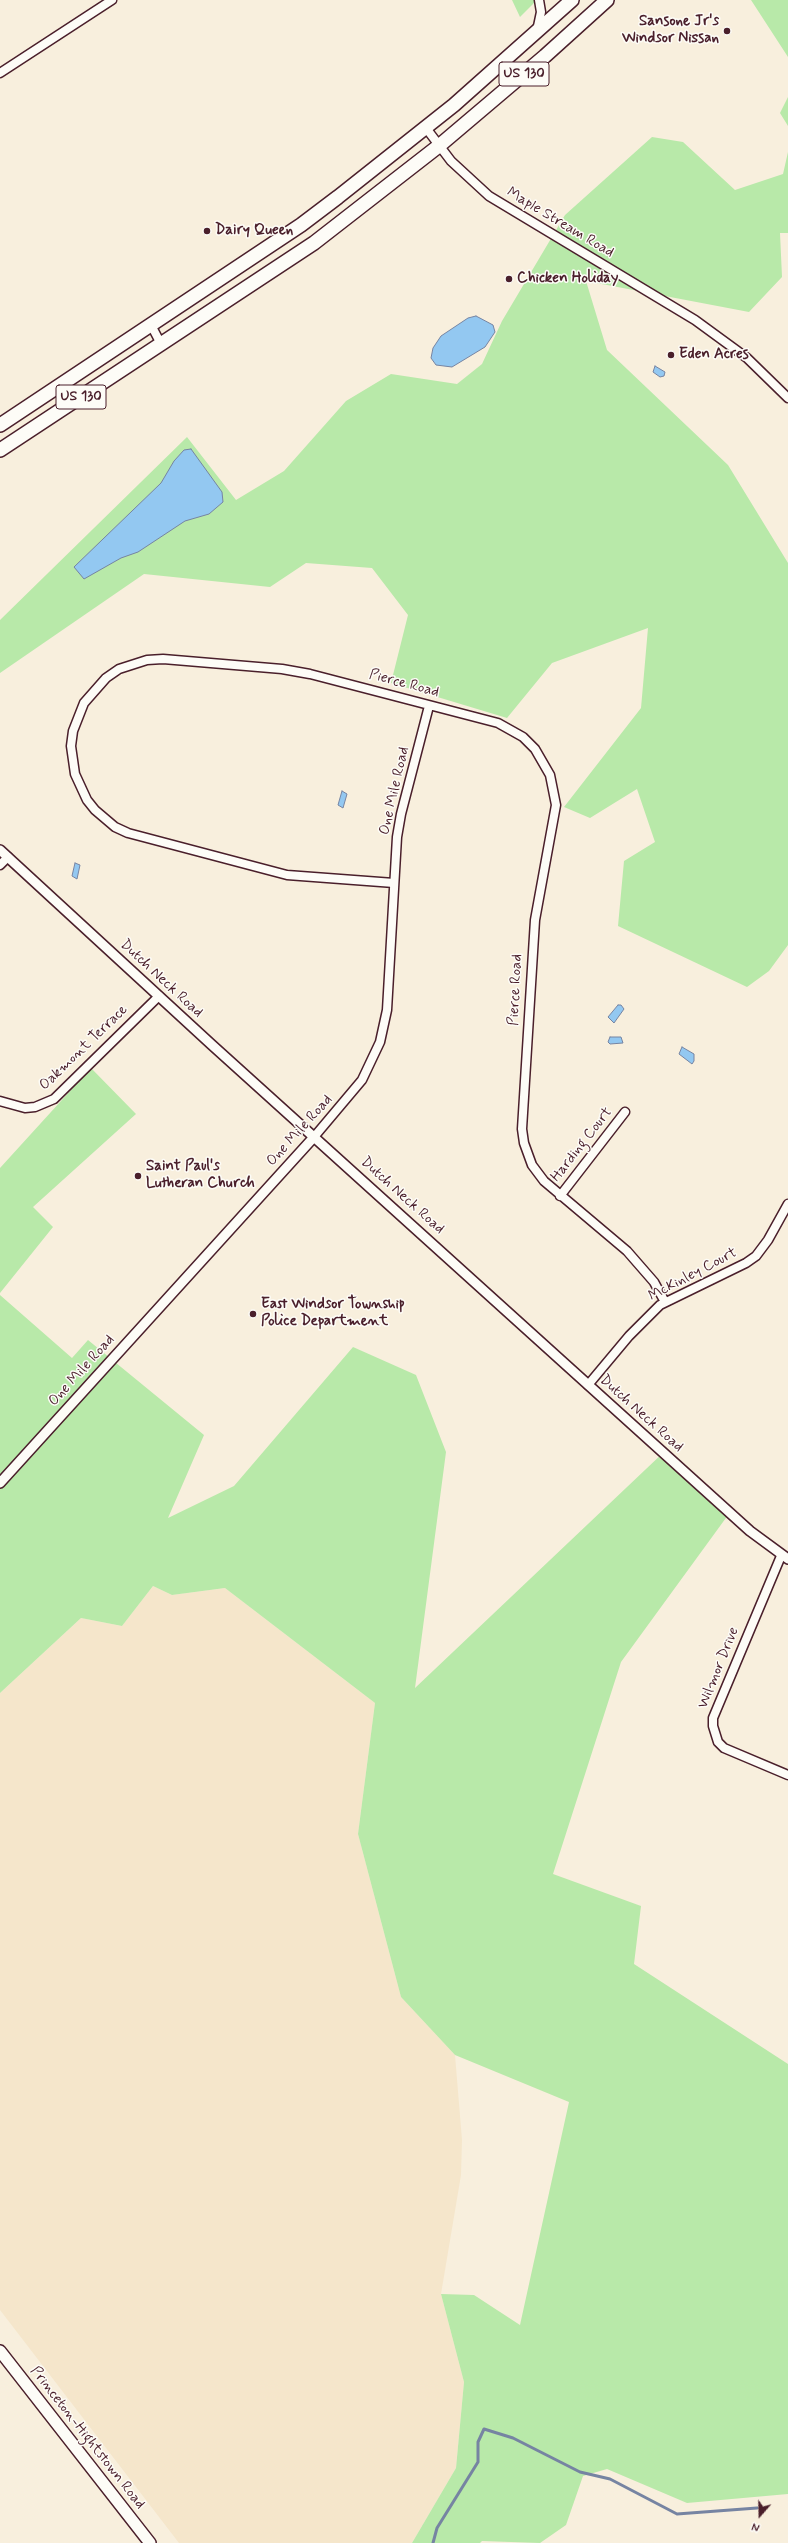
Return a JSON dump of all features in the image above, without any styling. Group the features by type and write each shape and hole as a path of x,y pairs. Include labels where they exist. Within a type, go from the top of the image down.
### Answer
{"highway":[{"name":"US 130","path":"0,425 301,225 426,128 572,0"},
{"name":"US 130","path":"0,450 314,242 440,146 608,0"}],"main road":[{"name":"Princeton-Hightstown Road","path":"0,2351 150,2543"}],"street":[{"path":"0,73 112,0"},
{"path":"536,33 540,23 539,0"},
{"name":"Maple Stream Road","path":"426,128 451,160 489,196 711,331 747,358 788,398"},
{"path":"150,325 161,344"},
{"name":"Pierce Road","path":"394,883 287,875 128,833 115,827 94,810 80,788 72,760 73,730 84,703 106,678 134,663 155,659 303,672 498,723 523,737 544,762 554,790 555,818 543,865 535,920 522,1129 524,1143 532,1165 560,1196 627,1251 654,1282 665,1302"},
{"name":"One Mile Road","path":"0,1483 314,1137 362,1080 380,1042 387,1010 394,883 401,814 430,706"},
{"name":"Dutch Neck Road","path":"0,850 158,996 588,1385 750,1531 784,1557"},
{"path":"0,865 8,857"},
{"name":"Oakmont Terrace","path":"0,1101 25,1108 35,1107 54,1099 158,996"},
{"name":"Harding Court","path":"560,1196 625,1112"},
{"name":"McKinley Court","path":"588,1385 647,1316 665,1302 746,1263 756,1256 768,1240 787,1208"},
{"name":"Wilmor Drive","path":"784,1557 713,1718 713,1726 718,1742 724,1748 788,1775"}],"shaded area":[{"path":"153,1586 172,1595 225,1588 375,1703 358,1834 401,1997 455,2055 462,2140 461,2175 441,2294 464,2382 456,2468 412,2543 179,2543 0,2310 0,1693 81,1618 122,1626"}],"green space":[{"path":"512,0 537,0 520,17"},
{"path":"751,0 788,0 788,57"},
{"path":"788,97 788,126 780,113"},
{"path":"652,137 683,142 735,190 783,174 788,152 788,233 780,233 782,277 749,312 586,281 607,350 728,465 788,563 788,945 769,971 747,987 618,926 624,861 655,842 637,789 590,818 564,807 641,708 648,628 552,663 507,718 391,683 408,615 372,568 306,563 270,587 144,574 0,673 0,620 187,437 236,500 284,471 346,401 391,374 457,384 482,364 502,321 565,215"},
{"path":"91,1068 136,1114 33,1207 53,1227 0,1293 0,1168"},
{"path":"0,1295 72,1358 88,1340 204,1435 168,1518 234,1486 353,1347 416,1375 446,1452 415,1688 665,1451 731,1511 621,1662 553,1874 641,1906 634,1964 788,2064 788,2494 687,2503 607,2469 583,2476 566,2525 540,2543 482,2541 480,2543 412,2543 456,2468 464,2382 441,2294 474,2295 520,2325 569,2102 455,2055 401,1997 358,1834 375,1703 225,1588 172,1595 153,1586 122,1626 81,1618 0,1693"}],"water":[{"path":"476,316 493,325 495,332 485,347 452,367 436,365 431,358 433,348 441,336 468,318"},
{"path":"655,366 665,372 664,376 660,377 653,372"},
{"path":"191,449 222,492 223,502 209,514 185,521 138,552 121,558 84,579 74,567 161,483 174,461 184,450"},
{"path":"342,791 347,794 343,808 338,805"},
{"path":"75,863 80,865 77,879 72,876"},
{"path":"618,1005 621,1005 624,1009 614,1023 608,1017"},
{"path":"610,1037 621,1037 623,1043 610,1044 608,1042"},
{"path":"682,1047 694,1054 694,1061 692,1064 679,1054"}],"waterway":[{"path":"433,2543 437,2528 478,2462 478,2442 484,2429 513,2438 580,2472 610,2479 677,2514 757,2508"}],"place":[{"name":"Sansone Jr's Windsor Nissan","path":"727,31"},
{"name":"Dairy Queen","path":"207,231"},
{"name":"Chicken Holiday","path":"509,279"},
{"name":"Eden Acres","path":"671,355"},
{"name":"Saint Paul's Lutheran Church","path":"138,1176"},
{"name":"East Windsor Township Police Department","path":"253,1314"}]}
